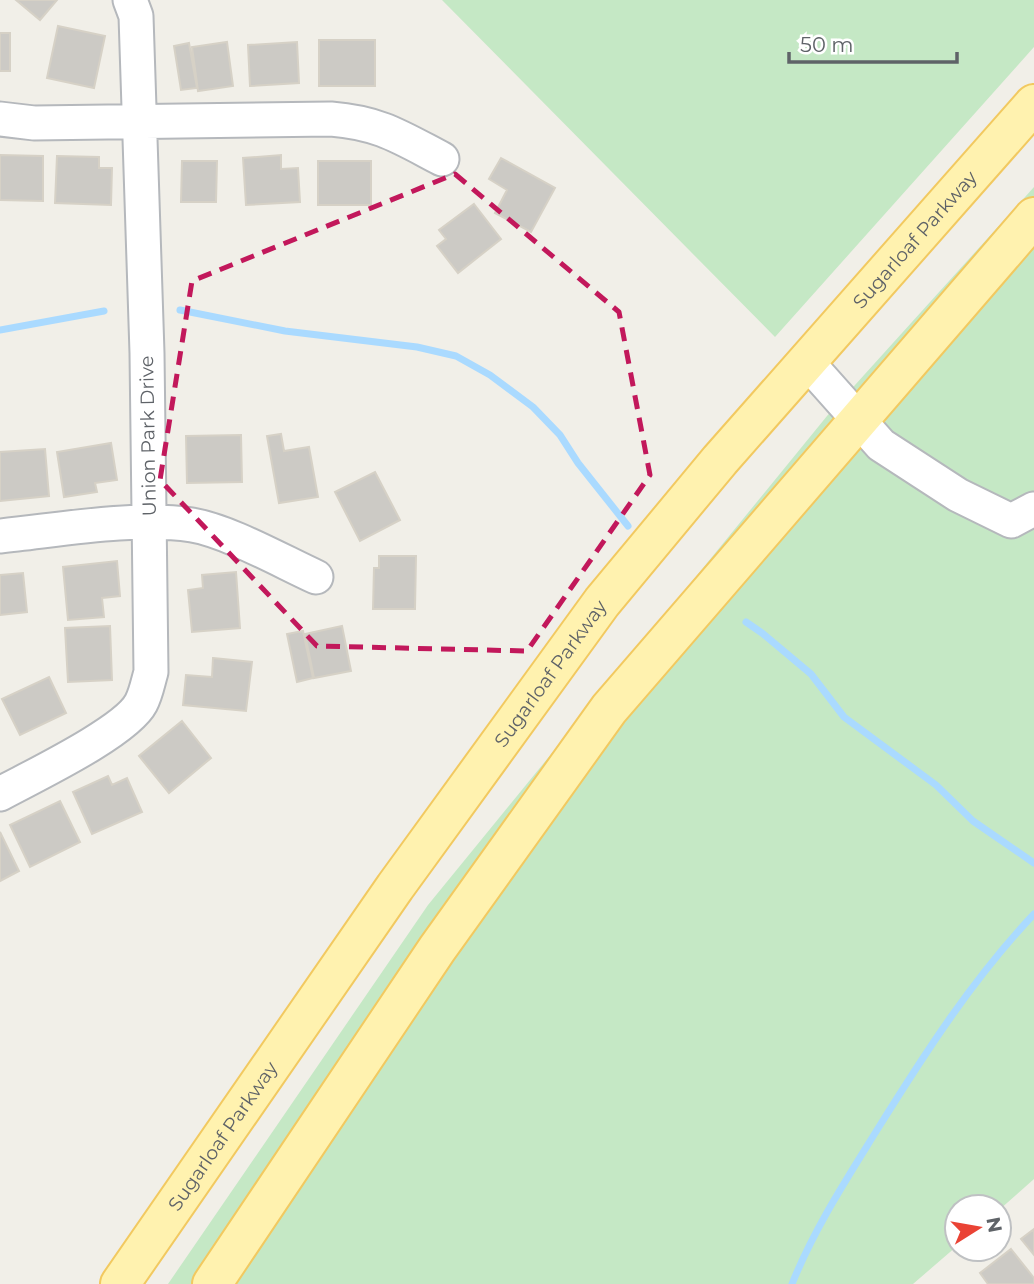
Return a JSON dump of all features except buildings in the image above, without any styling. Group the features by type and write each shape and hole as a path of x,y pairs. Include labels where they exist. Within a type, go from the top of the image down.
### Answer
{"main road":[{"name":"Sugarloaf Parkway","path":"120,1284 395,887 602,602 720,460 1034,104"},
{"path":"212,1284 437,949 609,709 1034,217"}],"street":[{"name":"Union Park Drive","path":"0,794 71,757 118,726 140,705 151,672 147,353 136,16 130,0"},
{"path":"0,118 34,124 331,119 361,121 387,130 442,159"},
{"path":"807,362 881,444 958,495 1011,522 1034,509"},
{"path":"0,536 149,522 193,525 216,531 316,577"}],"highlighted area":[{"path":"455,174 619,312 650,475 527,651 317,646 160,480 192,281"}],"green space":[{"path":"442,0 1034,0 1034,47 775,337"},
{"path":"1034,187 1034,1179 1013,1198 1013,1193 943,1193 943,1258 913,1284 168,1284 428,905 827,416"}],"waterway":[{"path":"180,310 285,331 417,347 456,356 490,375 533,407 560,435 578,463 628,526"},
{"path":"0,330 104,311"},
{"path":"746,622 811,674 844,717 936,785 973,821 1034,863"},
{"path":"792,1284 831,1205 913,1073 970,991 1034,914"}]}
